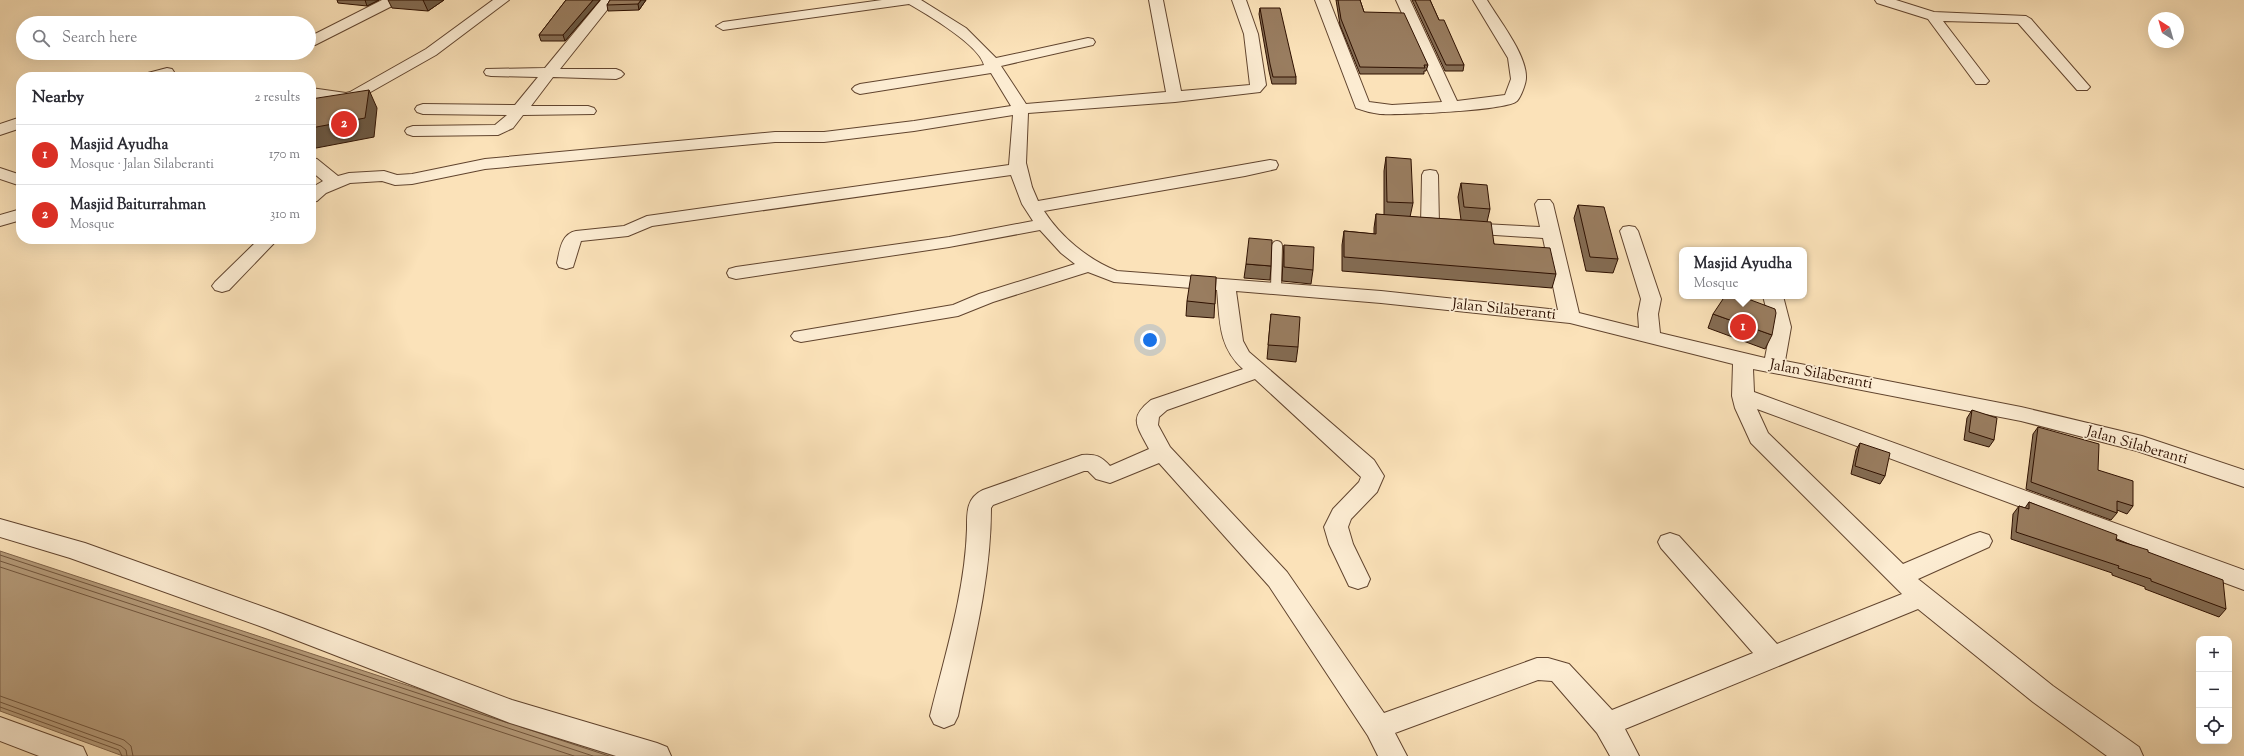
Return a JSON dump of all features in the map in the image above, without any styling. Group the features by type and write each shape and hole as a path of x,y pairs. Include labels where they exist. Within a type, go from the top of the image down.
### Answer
{"street":[{"path":"316,39 393,0"},
{"path":"316,111 347,98 431,52 502,0"},
{"path":"413,131 498,130 507,126 552,72 608,0"},
{"path":"1156,0 1175,97"},
{"path":"316,193 335,182 349,178 384,176 395,180 412,179 485,164 775,136 824,137 914,126 1020,109 1175,97 1256,87 1251,34 1239,0"},
{"path":"1322,0 1362,104 1368,108 1401,109 1503,101 1511,98 1519,79 1515,58 1480,0"},
{"path":"1402,0 1452,106"},
{"path":"1882,0 1933,16 2020,19 2026,22 2082,87"},
{"path":"723,26 920,1 955,25 987,56 1020,109"},
{"path":"1933,16 1981,81"},
{"path":"860,89 993,66 1088,42"},
{"path":"491,72 616,74"},
{"path":"316,94 347,98"},
{"path":"423,109 588,111"},
{"name":"Jalan Silaberanti","path":"1020,109 1021,138 1018,169 1034,207 1056,240 1087,266 1114,276 1389,298 1570,317 1743,360 2021,414 2142,444 2244,479"},
{"path":"0,130 16,124"},
{"path":"1034,207 1245,171 1270,165"},
{"path":"316,166 335,182"},
{"path":"566,263 573,238 576,236 628,230 647,221 1018,169"},
{"path":"0,173 16,179"},
{"path":"1430,175 1422,225 1551,233"},
{"path":"1544,204 1570,317"},
{"path":"0,221 16,216"},
{"path":"736,274 949,242 1046,224"},
{"path":"1629,231 1651,299 1648,314 1650,336"},
{"path":"222,286 264,244"},
{"path":"801,336 958,310 986,298 1087,266"},
{"path":"1226,286 1233,341 1241,356 1256,372 1366,466 1373,476 1369,486 1341,515 1336,527 1341,544 1358,579"},
{"path":"1774,299 1781,326 1774,366"},
{"path":"1743,360 1743,396 1747,415 1759,438 1921,596 2043,694 2129,756"},
{"path":"1256,372 1159,405 1148,414 1147,425 1162,452 1278,579 1378,727 1393,756"},
{"path":"1743,396 2244,580"},
{"path":"944,716 967,614 980,537 979,506 981,502 991,496 1082,463 1093,462 1104,473 1110,475 1162,452"},
{"path":"0,528 91,555 274,621 510,711 657,756"},
{"path":"1900,576 1980,541"},
{"path":"1670,542 1774,657"},
{"path":"1607,724 1921,596"},
{"path":"1378,727 1537,669 1548,669 1560,672 1607,724 1625,756"},
{"path":"0,729 73,756"}],"lane":[{"path":"1276,289 1277,246"}],"water":[{"path":"0,551 622,756 123,756 0,711"}],"building":[{"path":"566,0 593,0 563,35 539,35"},
{"path":"610,0 641,0 638,4 607,5"},
{"path":"1338,0 1360,0 1364,12 1404,13 1428,65 1424,65 1425,68 1360,67 1341,19"},
{"path":"1415,0 1430,0 1439,20 1444,20 1464,65 1446,65"},
{"path":"1260,8 1280,8 1296,77 1273,77"},
{"path":"369,90 365,118 316,127 316,98"},
{"path":"1386,157 1411,159 1413,203 1387,202"},
{"path":"1461,183 1487,185 1490,209 1464,207"},
{"path":"1578,205 1604,207 1618,259 1590,257"},
{"path":"1376,214 1491,222 1494,244 1550,248 1556,274 1344,257 1344,231 1376,234"},
{"path":"1249,238 1272,240 1271,266 1246,264"},
{"path":"1284,245 1314,247 1313,270 1284,267"},
{"path":"1191,275 1216,277 1215,304 1187,301"},
{"path":"1723,299 1748,299 1775,309 1776,313 1772,335 1713,314"},
{"path":"1271,314 1300,317 1298,347 1268,345"},
{"path":"1972,410 1997,418 1994,440 1969,432"},
{"path":"2038,427 2099,444 2098,470 2133,481 2133,506 2117,501 2117,513 2031,482"},
{"path":"1860,443 1890,453 1885,476 1855,466"},
{"path":"2029,502 2117,535 2116,540 2148,550 2148,552 2223,580 2226,609 2151,581 2151,579 2118,568 2119,566 2016,532 2019,506 2029,509"}],"place":[{"name":"Masjid Baiturrahman","path":"344,124"},
{"name":"Masjid Ayudha","path":"1743,327"}]}
